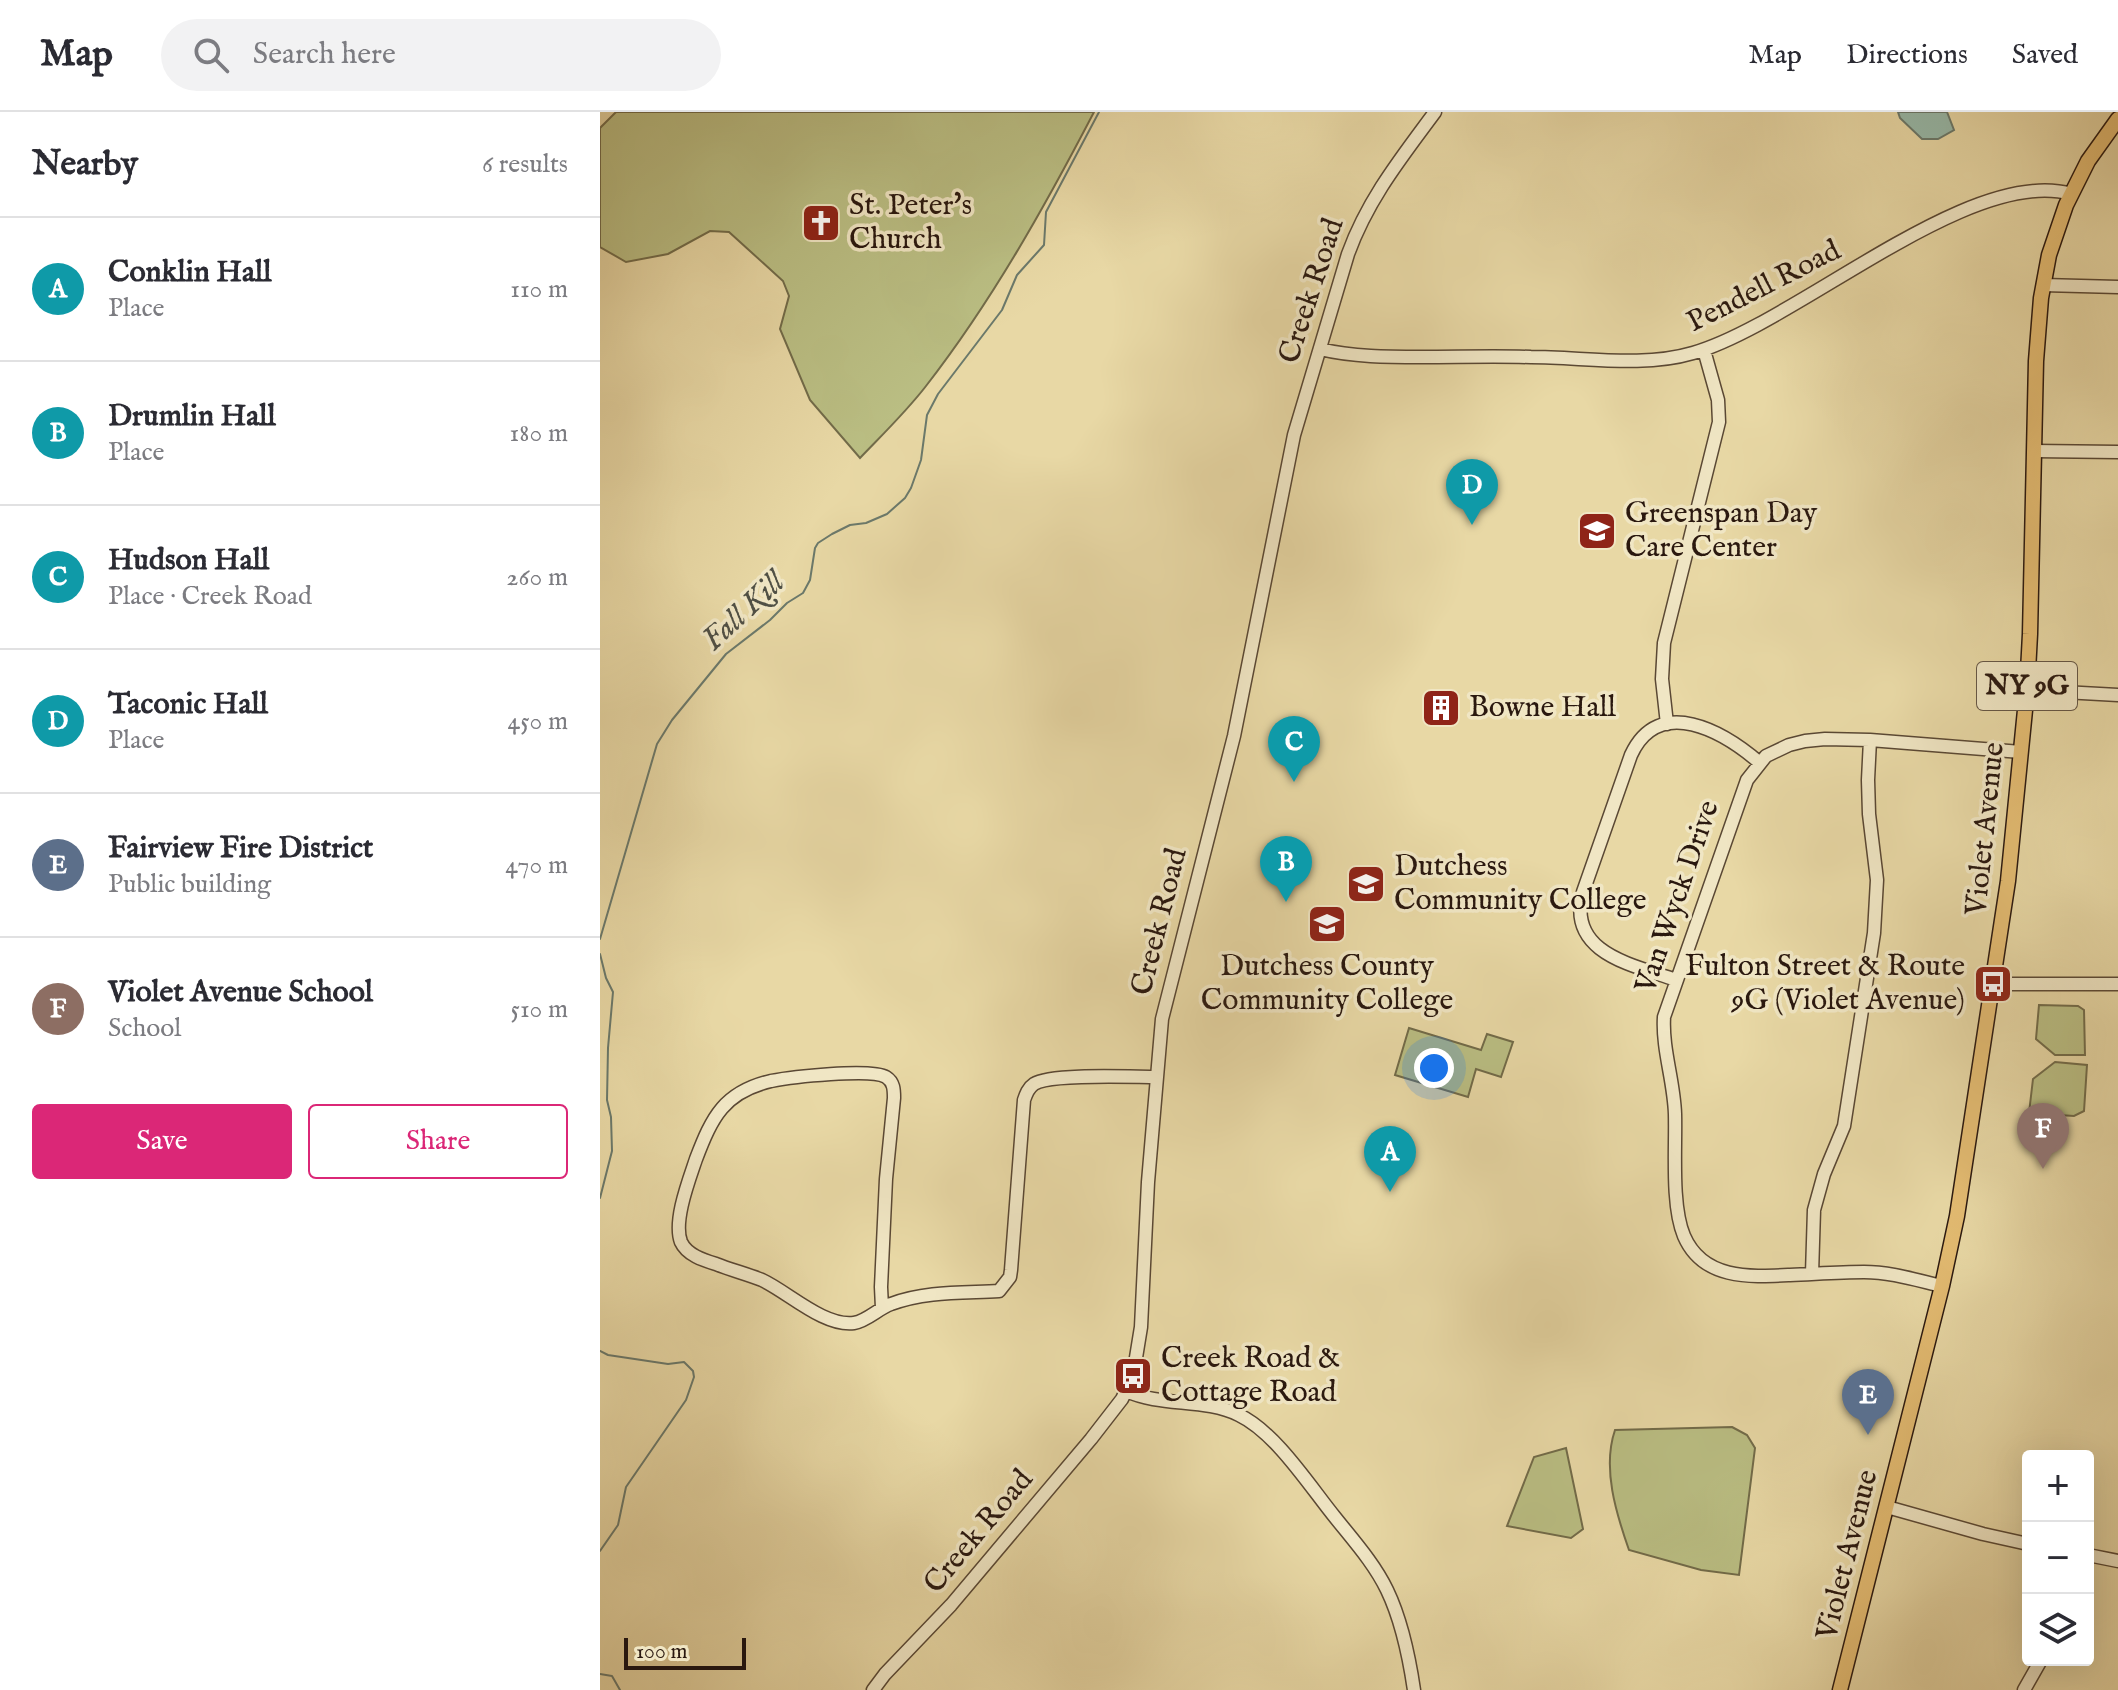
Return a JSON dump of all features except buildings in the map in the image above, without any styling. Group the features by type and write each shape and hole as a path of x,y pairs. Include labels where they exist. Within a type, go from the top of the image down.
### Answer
{"main road":[{"name":"Violet Avenue","path":"1840,1690 1957,1216 2008,881 2027,690 2037,328 2043,285 2054,240 2071,194 2088,161 2118,119"}],"street":[{"name":"Creek Road","path":"873,1690 929,1630 1091,1439 1126,1391 1135,1368 1141,1327 1156,1077 1165,1004 1232,747 1288,462 1301,408 1348,254 1362,219 1386,179 1435,112"},
{"name":"Pendell Road","path":"1320,349 1377,356 1668,359 1704,350 1742,334 1944,219 2022,192 2044,189 2071,194"},
{"path":"2043,285 2118,287"},
{"path":"1667,724 1662,679 1664,643 1719,422 1718,400 1704,350"},
{"path":"2034,451 2118,452"},
{"path":"2027,690 2118,695"},
{"path":"1676,980 1601,951 1587,935 1580,913 1583,892 1634,748 1651,731 1667,724 1683,722 1710,730 1741,747 1760,763 1777,751 1805,741 1825,739 2021,752"},
{"path":"1812,1274 1814,1210 1824,1174 1839,1142 1847,1109 1874,933 1877,880 1869,814 1870,740"},
{"name":"Van Wyck Drive","path":"1760,763 1747,780 1664,1017 1675,1111 1676,1196 1682,1233 1699,1259 1713,1269 1730,1274 1751,1277 1885,1273 1942,1286"},
{"path":"1993,984 2118,984"},
{"path":"882,1308 886,1179 894,1098 889,1079 873,1075 803,1077 757,1085 744,1090 719,1110 705,1137 680,1213 682,1245 702,1259 762,1280 825,1318 856,1323 891,1304 924,1295 999,1291 1003,1288 1011,1270 1024,1100 1029,1088 1046,1079 1156,1077"},
{"path":"1126,1391 1147,1398 1225,1409 1248,1420 1274,1442 1362,1551 1383,1582 1398,1620 1414,1690"},
{"path":"1887,1507 2022,1543"},
{"path":"2094,1556 2118,1561"},
{"path":"2024,1690 2038,1666"}],"green space":[{"path":"616,112 1094,112 1036,218 973,321 918,396 860,458 810,400 780,329 789,296 783,281 729,232 710,231 668,254 626,262 600,247 600,128"},
{"path":"2039,1005 2078,1006 2084,1010 2085,1055 2055,1055 2036,1039"},
{"path":"1409,1028 1481,1050 1487,1034 1513,1042 1501,1077 1476,1069 1468,1097 1395,1075"},
{"path":"2055,1062 2087,1065 2084,1111 2074,1116 2029,1113 2033,1079"},
{"path":"1732,1427 1747,1435 1755,1448 1739,1575 1701,1570 1629,1550 1615,1506 1610,1475 1615,1430"},
{"path":"1566,1448 1583,1529 1571,1538 1507,1526 1534,1457"}],"shaded area":[{"path":"1898,112 1947,112 1954,130 1938,139 1922,139 1900,118"}],"waterway":[{"name":"Fall Kill","path":"600,939 657,744 672,720 726,654 803,593 810,580 818,543 850,525 866,523 887,514 905,498 921,460 927,415 938,394 1002,310 1017,275 1044,245 1046,212 1099,112"},
{"name":"Fall Kill","path":"600,954 613,992 607,1100 612,1151 600,1198"},
{"name":"Fall Kill","path":"600,1351 608,1355 668,1364 684,1362 693,1371 694,1377 686,1400 626,1487 618,1525 600,1551"},
{"name":"Fall Kill","path":"600,1674 612,1676 620,1690"}],"place":[{"name":"St. Peter's Church","path":"821,223"},
{"name":"Taconic Hall","path":"1472,525"},
{"name":"Greenspan Day Care Center","path":"1597,531"},
{"name":"Bowne Hall","path":"1441,708"},
{"name":"Hudson Hall","path":"1294,782"},
{"name":"Dutchess Community College","path":"1366,884"},
{"name":"Drumlin Hall","path":"1286,902"},
{"name":"Dutchess County Community College","path":"1327,924"},
{"name":"Fulton Street & Route 9G (Violet Avenue)","path":"1993,984"},
{"name":"Violet Avenue School","path":"2043,1169"},
{"name":"Conklin Hall","path":"1390,1192"},
{"name":"Creek Road & Cottage Road","path":"1133,1376"},
{"name":"Fairview Fire District","path":"1868,1435"}]}
